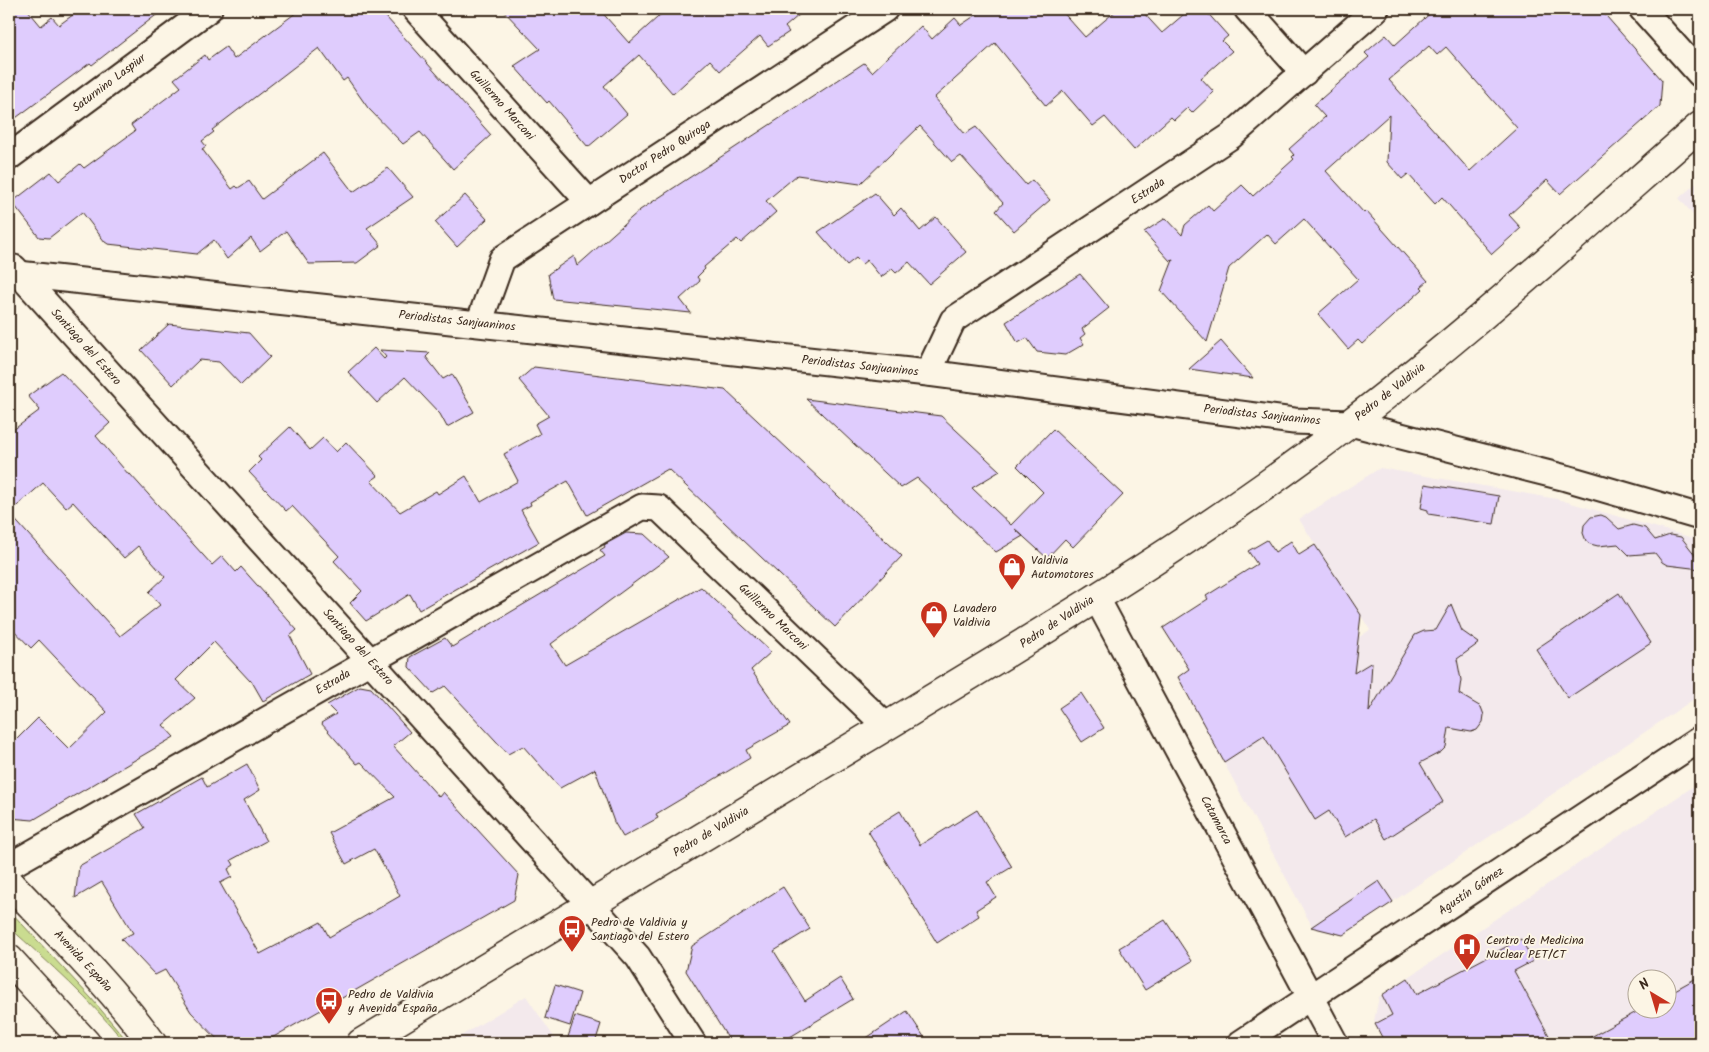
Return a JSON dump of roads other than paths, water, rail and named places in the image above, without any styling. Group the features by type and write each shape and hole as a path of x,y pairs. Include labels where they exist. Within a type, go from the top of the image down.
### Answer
{"street":[{"name":"Saturnino Laspiur","path":"9,158 209,9"},
{"name":"Guillermo Marconi","path":"415,9 589,202"},
{"name":"Doctor Pedro Quiroga","path":"479,323 502,259 885,9"},
{"path":"1247,9 1304,73"},
{"name":"Estrada","path":"928,373 953,320 1231,136 1376,9"},
{"path":"1642,9 1700,74"},
{"name":"Pedro de Valdivia","path":"360,1043 1037,635 1234,506 1350,423 1404,381 1480,318 1700,126"},
{"name":"Periodistas Sanjuaninos","path":"12,270 928,373 1294,421 1350,423 1566,478 1700,517"},
{"name":"Santiago del Estero","path":"12,270 370,660 638,957 693,1043"},
{"name":"Estrada","path":"9,866 640,508 652,506 659,508"},
{"name":"Guillermo Marconi","path":"659,508 886,726"},
{"name":"Catamarca","path":"1096,597 1335,1043"},
{"name":"Agustín Gómez","path":"1241,1043 1700,739"},
{"name":"Avenida España","path":"9,882 132,1015 152,1043"},
{"path":"9,959 86,1043"}],"place":[{"name":"Valdivia Automotores","path":"1012,591"},
{"name":"Lavadero Valdivia","path":"934,639"},
{"name":"Pedro de Valdivia y Santiago del Estero","path":"572,953"},
{"name":"Centro de Medicina Nuclear PET/CT","path":"1467,971"},
{"name":"Pedro de Valdivia y Avenida España","path":"329,1025"}]}
